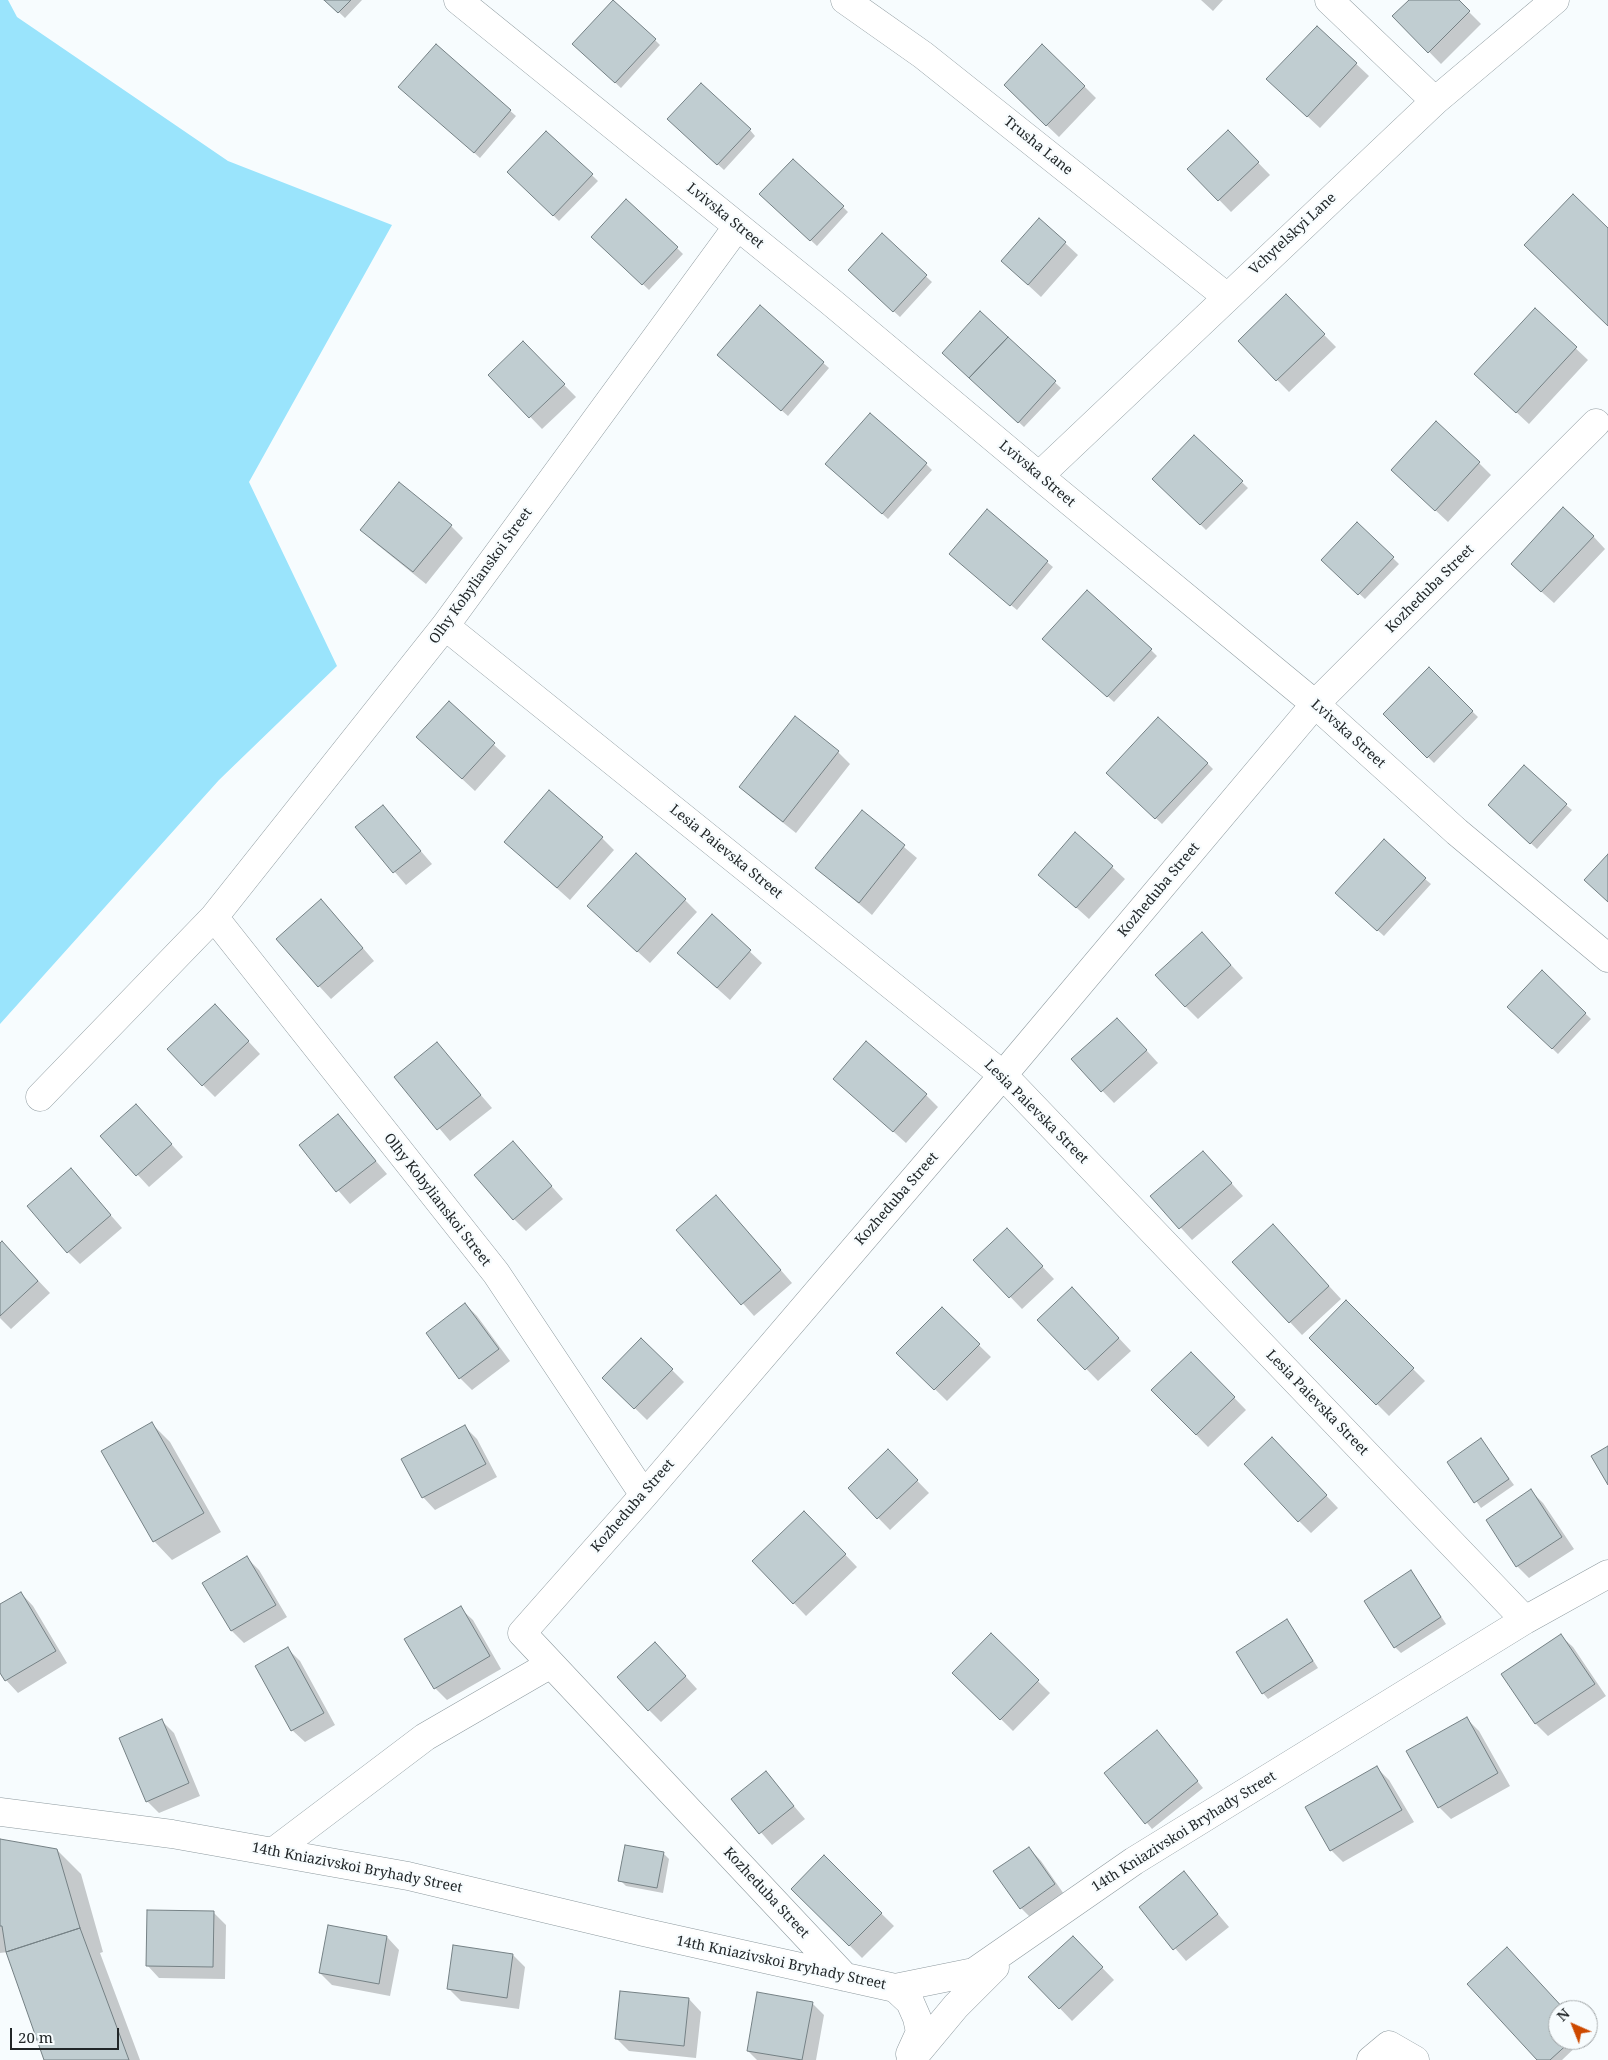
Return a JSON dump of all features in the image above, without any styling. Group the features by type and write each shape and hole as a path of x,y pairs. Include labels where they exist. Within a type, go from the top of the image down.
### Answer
{"street":[{"name":"Lvivska Street","path":"458,0 830,301 1315,704 1457,832 1608,958"},
{"name":"Trusha Lane","path":"845,0 923,55 1227,297"},
{"path":"1330,0 1435,100"},
{"name":"Vchytelskyi Lane","path":"1039,476 1435,100 1555,0"},
{"name":"Olhy Kobylianskoi Street","path":"40,1096 214,917 445,626 737,227"},
{"name":"Kozheduba Street","path":"844,1977 522,1633 644,1495 1003,1075 1315,704 1596,423"},
{"name":"Lesia Paievska Street","path":"445,626 1003,1075 1525,1620"},
{"name":"Olhy Kobylianskoi Street","path":"214,917 496,1273 644,1495"},
{"name":"14th Kniazivskoi Bryhady Street","path":"0,1812 172,1834 408,1876 643,1932 895,1988 974,1972 1134,1860 1525,1620 1608,1574"},
{"path":"273,1852 425,1737 551,1664"},
{"path":"910,2060 956,2006 1027,1936"},
{"path":"895,1988 910,2002 917,2018 920,2032 916,2045 907,2060"},
{"path":"1371,2060 1389,2045 1415,2060"}],"shaded area":[{"path":"0,0 8,0 17,17 228,161 392,225 249,482 337,666 219,780 0,1024"}],"building":[{"path":"324,0 351,0 338,13"},
{"path":"613,0 656,39 615,83 572,44"},
{"path":"1409,0 1459,0 1470,11 1428,53 1392,16"},
{"path":"1317,26 1357,63 1307,117 1266,79"},
{"path":"436,44 511,110 474,153 398,87"},
{"path":"1042,44 1085,86 1046,126 1004,85"},
{"path":"701,83 751,129 717,165 667,119"},
{"path":"1228,130 1259,162 1218,201 1187,169"},
{"path":"546,131 593,174 553,216 507,172"},
{"path":"793,159 844,206 810,241 759,194"},
{"path":"1573,194 1608,228 1608,326 1524,245"},
{"path":"626,199 678,247 642,285 591,237"},
{"path":"1039,218 1066,242 1028,285 1001,261"},
{"path":"882,233 927,275 893,312 848,270"},
{"path":"1286,294 1325,334 1276,381 1238,341"},
{"path":"760,305 824,362 781,411 717,355"},
{"path":"1535,308 1577,347 1516,413 1474,374"},
{"path":"980,311 1008,337 969,378 942,353"},
{"path":"1008,337 1056,381 1018,423 969,378"},
{"path":"523,341 565,384 529,418 488,375"},
{"path":"870,413 927,463 882,514 825,464"},
{"path":"1436,421 1480,462 1435,511 1391,470"},
{"path":"1194,435 1243,481 1200,525 1152,479"},
{"path":"399,482 452,525 413,572 360,530"},
{"path":"1563,507 1594,536 1541,592 1511,564"},
{"path":"987,509 1048,561 1010,606 949,554"},
{"path":"1357,522 1394,557 1358,595 1321,560"},
{"path":"1087,590 1152,649 1107,697 1042,639"},
{"path":"1429,667 1473,711 1427,758 1383,714"},
{"path":"449,701 495,743 462,779 416,737"},
{"path":"795,716 839,751 783,822 739,787"},
{"path":"1158,717 1208,763 1155,819 1106,773"},
{"path":"1524,765 1567,804 1530,844 1488,805"},
{"path":"549,790 603,837 557,888 504,842"},
{"path":"383,805 421,851 393,873 355,827"},
{"path":"862,810 905,845 859,903 815,868"},
{"path":"1075,832 1113,866 1076,908 1038,875"},
{"path":"1384,839 1426,878 1377,931 1335,893"},
{"path":"636,853 686,899 637,952 587,906"},
{"path":"1608,854 1608,902 1584,880"},
{"path":"321,899 363,948 318,987 276,939"},
{"path":"712,914 751,950 717,988 677,953"},
{"path":"1202,932 1231,965 1185,1007 1155,975"},
{"path":"1542,970 1586,1013 1552,1049 1507,1007"},
{"path":"215,1004 249,1041 202,1086 167,1049"},
{"path":"1117,1018 1147,1050 1101,1092 1071,1059"},
{"path":"866,1041 927,1094 893,1132 833,1079"},
{"path":"437,1042 481,1095 437,1130 394,1077"},
{"path":"136,1104 172,1144 136,1176 100,1136"},
{"path":"338,1114 376,1161 336,1192 299,1145"},
{"path":"513,1141 552,1186 513,1220 474,1175"},
{"path":"1203,1151 1232,1183 1179,1229 1150,1196"},
{"path":"71,1168 111,1215 67,1253 27,1206"},
{"path":"716,1195 781,1270 741,1305 676,1230"},
{"path":"1273,1224 1329,1286 1289,1323 1232,1262"},
{"path":"1007,1228 1043,1266 1009,1298 973,1260"},
{"path":"2,1241 38,1281 0,1316 0,1243"},
{"path":"1072,1287 1119,1338 1085,1370 1037,1320"},
{"path":"1346,1300 1414,1368 1376,1405 1309,1338"},
{"path":"465,1303 499,1349 459,1379 426,1333"},
{"path":"942,1307 980,1344 934,1390 896,1353"},
{"path":"641,1338 673,1369 634,1409 602,1378"},
{"path":"1191,1352 1235,1397 1196,1435 1151,1390"},
{"path":"152,1422 204,1513 153,1542 101,1451"},
{"path":"465,1425 486,1464 422,1498 401,1459"},
{"path":"1272,1437 1327,1495 1298,1522 1244,1464"},
{"path":"1481,1438 1509,1479 1474,1503 1447,1462"},
{"path":"1608,1446 1608,1485 1591,1456"},
{"path":"888,1449 918,1480 877,1519 848,1488"},
{"path":"1531,1489 1562,1537 1516,1567 1486,1520"},
{"path":"804,1511 846,1554 793,1604 752,1561"},
{"path":"247,1556 276,1605 231,1631 202,1583"},
{"path":"1411,1570 1441,1617 1394,1648 1364,1601"},
{"path":"21,1592 56,1651 5,1681 0,1673 0,1604"},
{"path":"461,1606 490,1656 434,1689 404,1639"},
{"path":"1287,1619 1313,1661 1262,1694 1236,1652"},
{"path":"991,1633 1039,1680 1000,1720 952,1673"},
{"path":"1561,1634 1595,1684 1535,1724 1501,1674"},
{"path":"655,1642 686,1676 648,1711 617,1677"},
{"path":"288,1647 324,1713 291,1731 255,1666"},
{"path":"1467,1717 1498,1773 1438,1808 1406,1751"},
{"path":"162,1719 189,1783 146,1802 119,1738"},
{"path":"1157,1730 1198,1781 1145,1824 1104,1773"},
{"path":"1377,1766 1402,1810 1330,1851 1305,1807"},
{"path":"766,1771 794,1806 759,1834 731,1799"},
{"path":"0,1839 57,1849 80,1928 6,1952 2,1926 0,1926"},
{"path":"625,1845 664,1852 657,1888 618,1881"},
{"path":"1029,1847 1055,1884 1020,1909 993,1871"},
{"path":"824,1855 882,1913 849,1946 791,1889"},
{"path":"1184,1871 1218,1914 1173,1950 1139,1907"},
{"path":"147,1910 214,1911 213,1967 146,1966"},
{"path":"328,1925 387,1936 379,1984 319,1973"},
{"path":"80,1928 129,2060 44,2060 6,1952"},
{"path":"1073,1936 1103,1967 1059,2009 1028,1977"},
{"path":"453,1945 513,1954 507,1998 447,1989"},
{"path":"1507,1947 1556,2000 1548,2000 1548,2050 1561,2050 1550,2060 1537,2060 1467,1984"},
{"path":"620,1991 689,1998 684,2046 615,2039"},
{"path":"757,1992 813,2002 802,2060 747,2051"}]}
